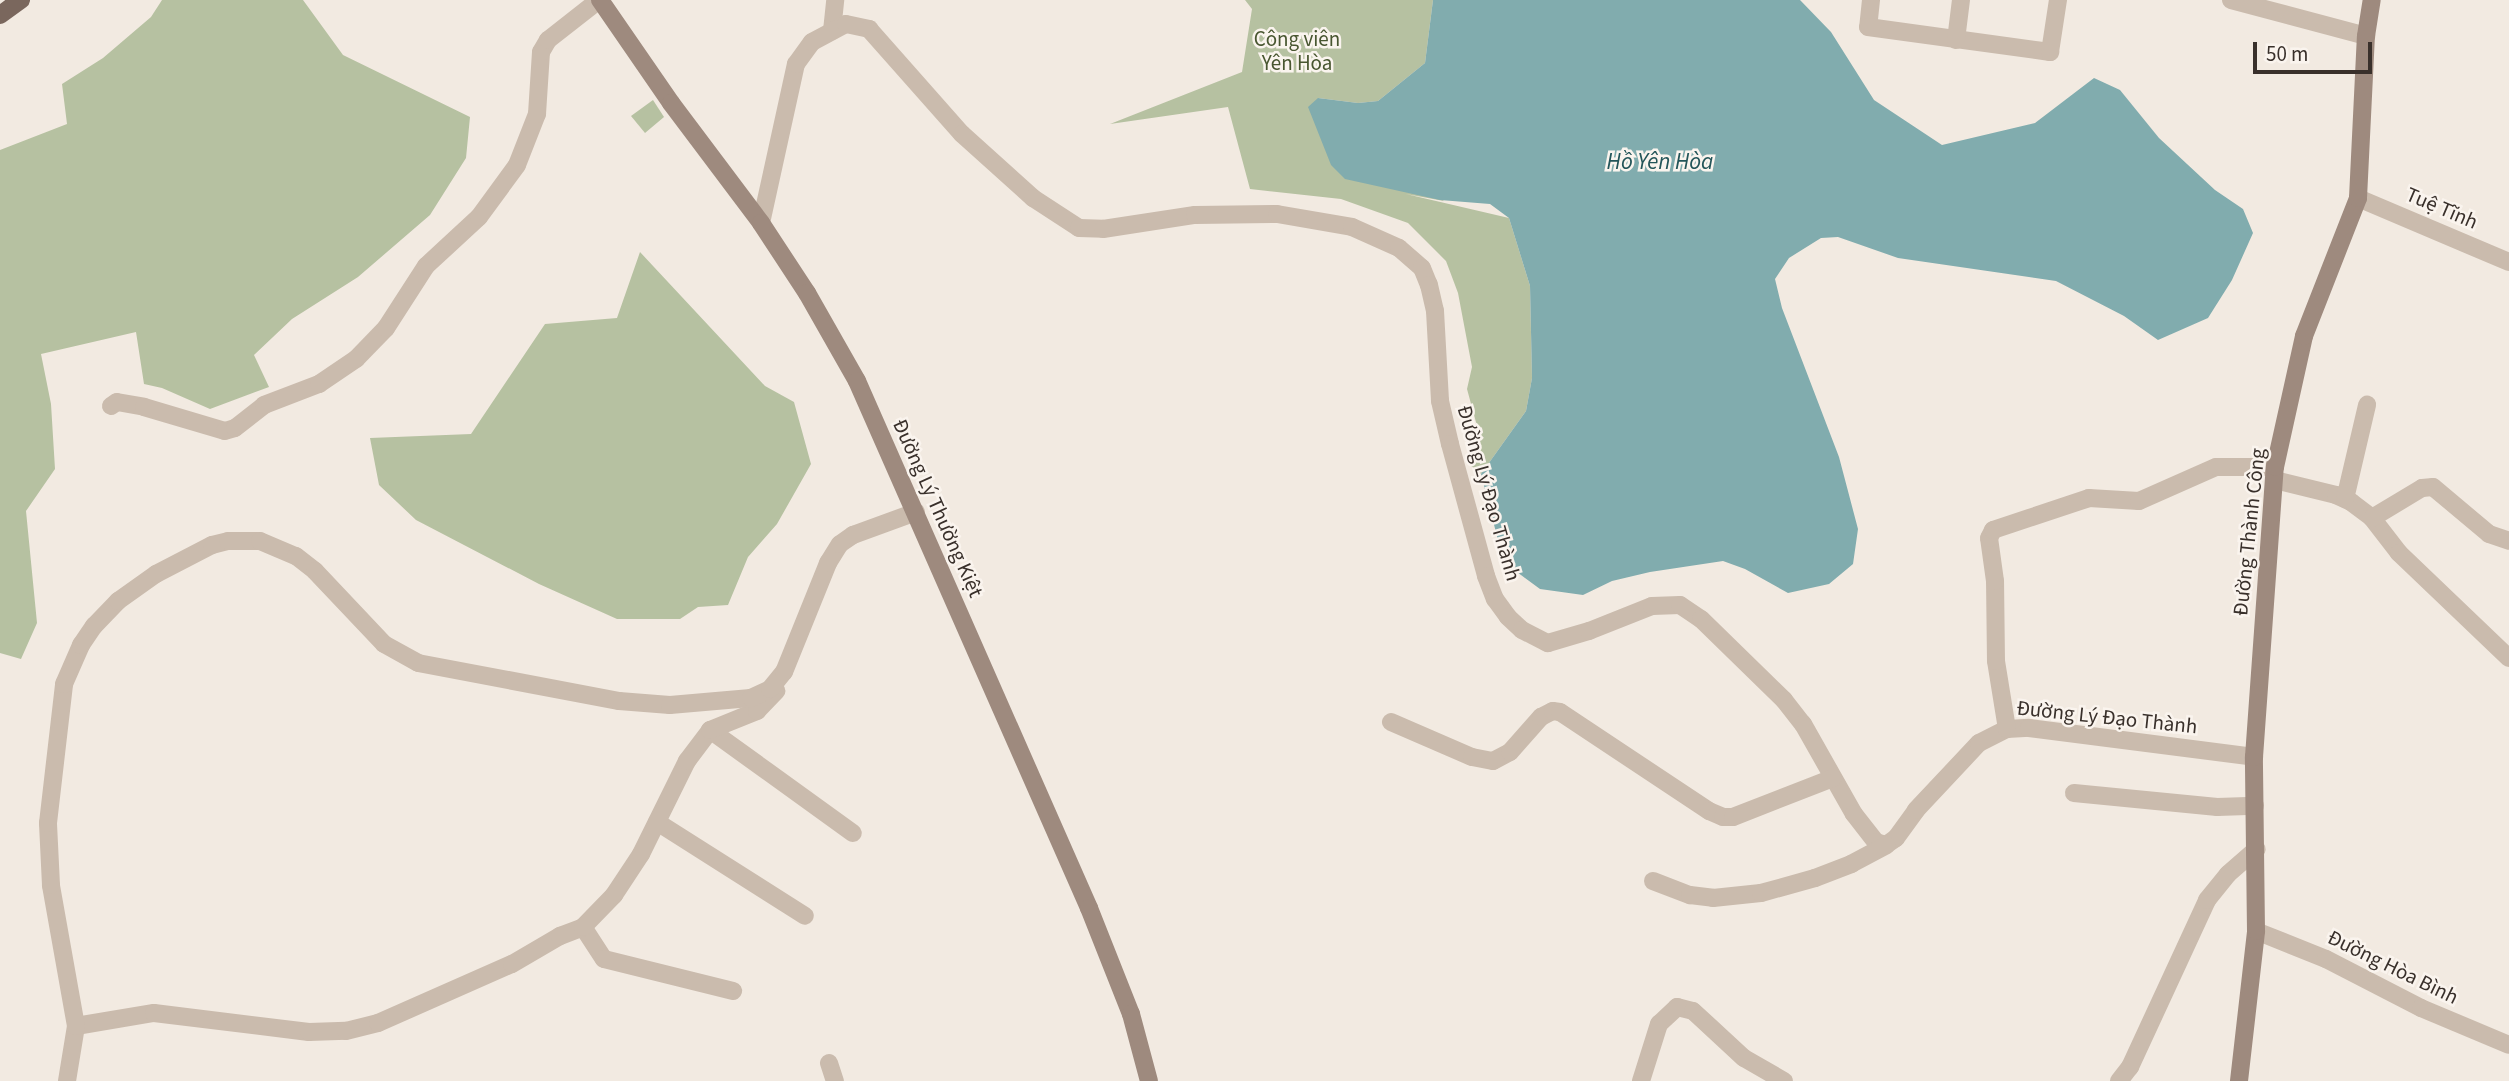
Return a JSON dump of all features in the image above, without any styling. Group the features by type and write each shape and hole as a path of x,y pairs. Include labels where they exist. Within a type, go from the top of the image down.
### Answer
{"main road":[{"path":"0,16 21,0"},
{"name":"Đường Lý Thường Kiệt","path":"599,0 671,103 761,223 807,293 857,381 1089,908 1131,1014 1149,1081"},
{"name":"Đường Thành Công","path":"2239,1081 2256,931 2254,757 2266,566 2275,474 2304,336 2358,198 2366,36 2372,0"}],"street":[{"path":"111,406 117,402 144,407 225,431 235,428 264,405 319,384 356,359 386,328 426,267 479,217 517,166 537,114 541,52 548,40 599,0"},
{"path":"761,223 796,64 813,42 832,31 835,0"},
{"path":"1871,0 1868,27 2050,52 2058,0"},
{"path":"1956,40 1961,0"},
{"path":"2231,0 2366,36"},
{"name":"Đường Lý Đạo Thành","path":"832,31 846,24 869,29 962,134 1033,198 1079,228 1103,229 1195,215 1277,214 1352,227 1399,248 1422,268 1429,285 1435,311 1440,401 1450,444 1486,576 1508,617 1522,630 1548,643 1589,631 1652,606 1680,606 1701,619 1784,700 1802,724 1869,838 1886,845 1896,838 1916,810 1979,743 2007,729 2029,728 2254,757"},
{"name":"Tuệ Tĩnh","path":"2358,198 2509,262"},
{"path":"2345,499 2367,405"},
{"path":"2007,729 1996,661 1995,581 1989,538 1993,530 2089,498 2139,501 2216,467 2275,474 2345,499 2372,519 2399,553 2509,658"},
{"path":"2372,519 2422,488 2434,487 2489,534 2509,541"},
{"path":"76,1026 154,1013 309,1032 360,1029 512,964 560,936 583,927 614,895 657,822 687,761 710,730 757,711 775,693 828,563 841,544 853,535 916,512"},
{"path":"67,1081 76,1026 51,885 48,843 49,799 64,684 81,645 106,613 156,573 212,545 228,541 260,541 296,556 315,571 384,643 400,654 433,667 619,701 670,705 751,698 778,682"},
{"path":"1391,722 1472,757 1493,761 1510,752 1541,717 1553,711 1560,712 1709,811 1724,817 1733,817 1833,778"},
{"path":"710,730 853,833"},
{"path":"2074,793 2217,807 2255,806"},
{"path":"657,822 805,916"},
{"path":"1653,881 1690,895 1713,898 1761,893 1815,878 1851,864 1886,845"},
{"path":"2119,1081 2130,1067 2207,900 2228,874 2257,849"},
{"path":"583,927 604,959 733,991"},
{"name":"Đường Hòa Bình","path":"2256,931 2326,960 2421,1008 2509,1045"},
{"path":"1641,1081 1659,1024 1677,1007 1693,1011 1744,1058 1784,1081"},
{"path":"829,1063 835,1081"}],"green space":[{"path":"162,0 303,0 343,55 470,117 466,158 430,215 358,277 292,319 254,355 269,387 210,409 162,388 144,384 136,332 41,354 51,404 55,469 26,511 37,623 21,659 0,653 0,150 67,124 62,84 103,58 151,17"},
{"name":"Công viên Yên Hòa","path":"1245,0 1433,0 1425,63 1378,101 1358,103 1318,98 1444,201 1406,194 1509,218 1530,286 1532,378 1526,411 1481,474 1470,465 1468,447 1477,426 1467,389 1472,367 1458,293 1446,261 1408,223 1341,199 1250,189 1228,107 1110,124 1242,72 1252,9"},
{"path":"653,100 664,117 645,133 631,116"},
{"path":"640,252 765,386 794,402 811,464 777,524 748,557 728,605 698,607 680,619 617,619 539,584 416,520 379,485 370,438 471,434 545,324 617,318"}],"water":[{"name":"Hồ Yên Hòa","path":"1433,0 1800,0 1831,32 1874,100 1942,145 2035,123 2094,78 2120,90 2159,138 2215,190 2243,209 2253,233 2232,280 2208,318 2158,340 2124,316 2056,281 1898,258 1838,237 1821,238 1789,258 1775,279 1782,308 1839,457 1858,529 1853,564 1829,584 1788,593 1745,569 1723,561 1650,572 1612,581 1583,595 1540,589 1513,569 1500,548 1481,474 1526,411 1532,378 1530,286 1509,218 1490,204 1440,200 1345,179 1331,165 1308,107 1318,98 1358,103 1378,101 1425,63"}]}
